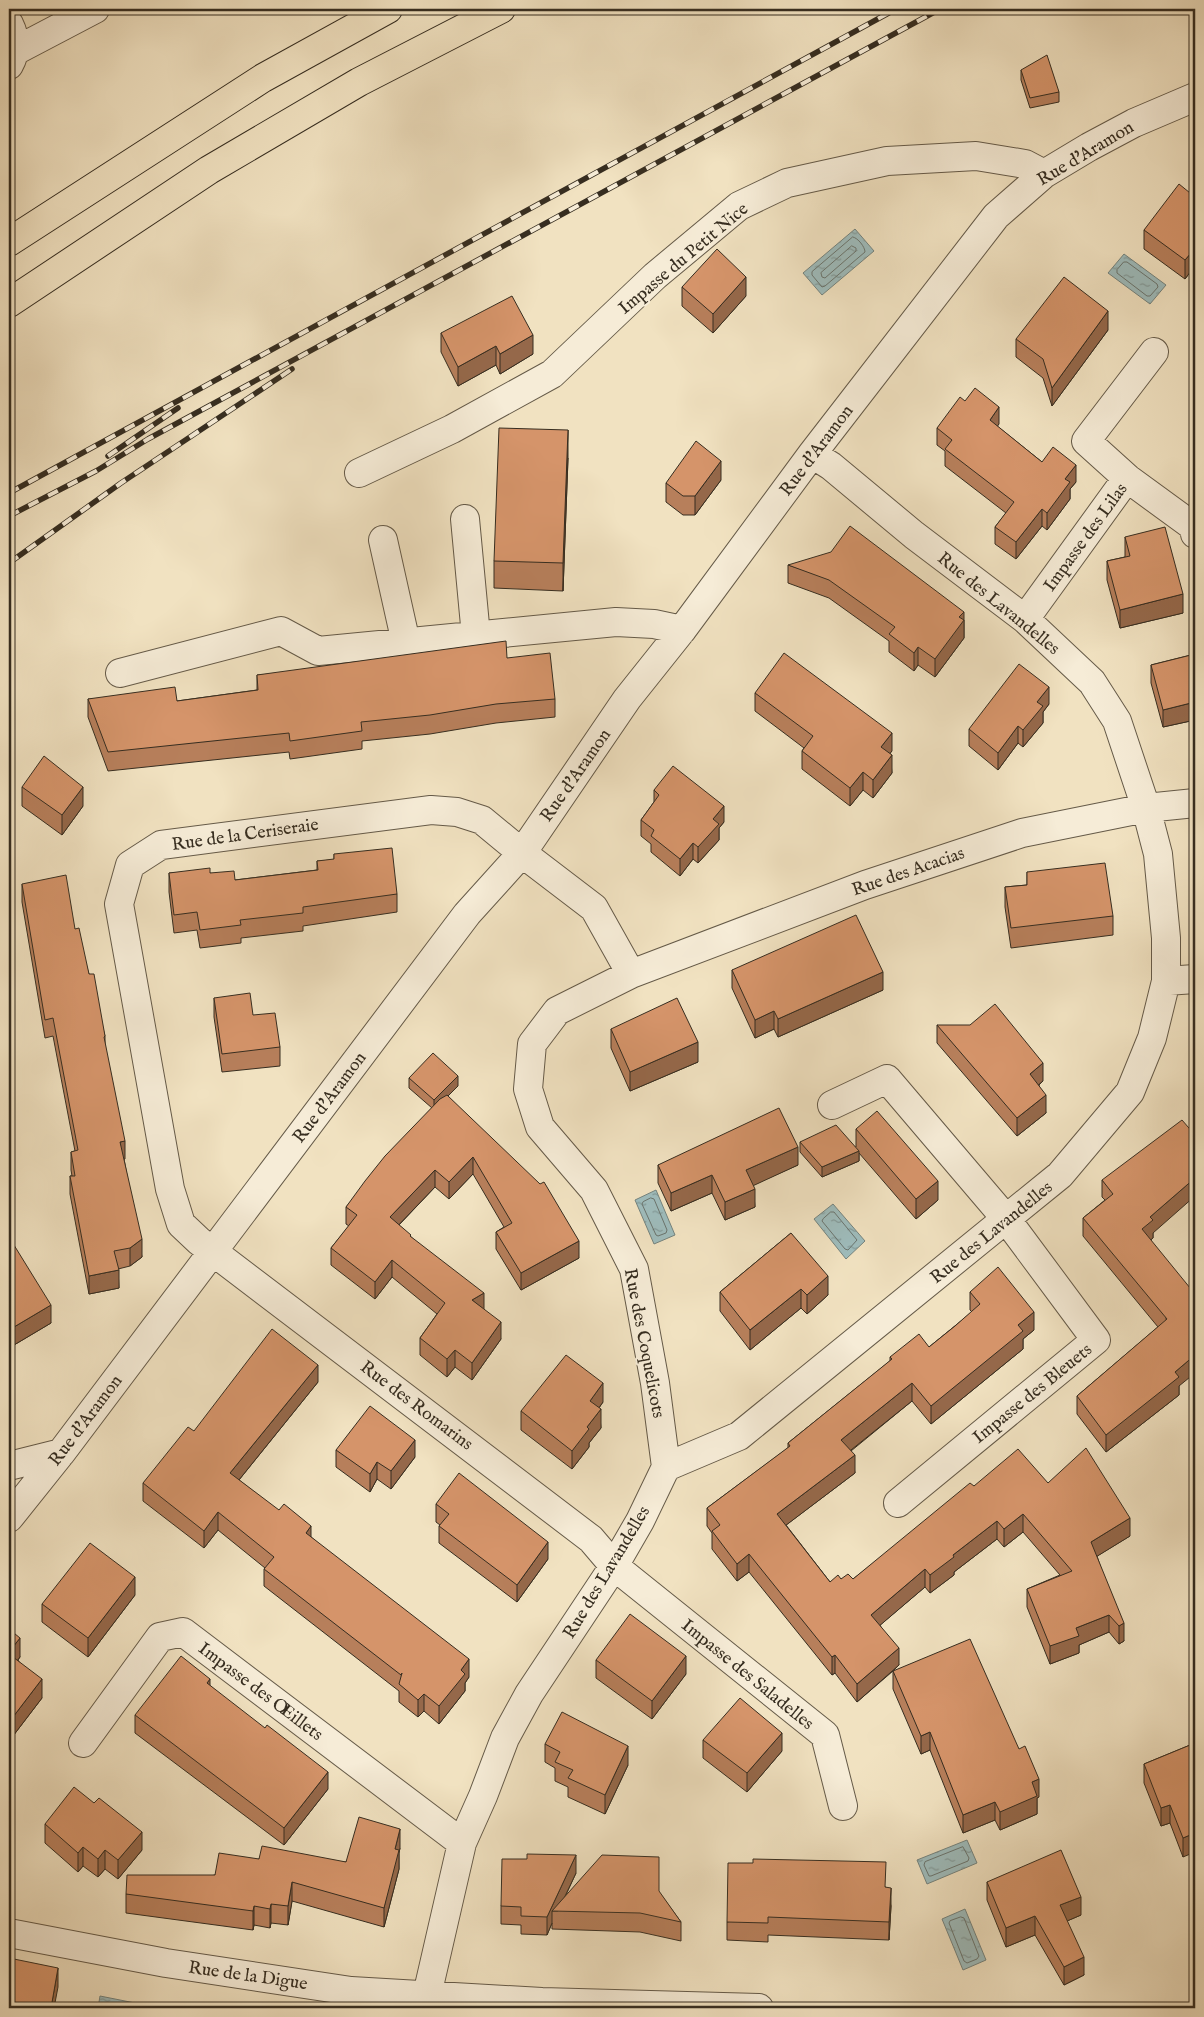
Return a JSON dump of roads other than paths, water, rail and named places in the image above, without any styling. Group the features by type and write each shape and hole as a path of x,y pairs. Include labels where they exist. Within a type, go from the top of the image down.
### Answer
{"main road":[{"path":"9,242 263,78 388,9"},
{"path":"9,303 209,170 359,82 501,9"}],"street":[{"path":"12,58 95,9"},
{"path":"9,24 14,35 12,58"},
{"name":"Rue d'Aramon","path":"9,1518 61,1453 467,914 522,853 627,699 682,630 812,454 996,216 1044,174 1089,147 1134,123 1195,97"},
{"name":"Impasse du Petit Nice","path":"359,473 452,429 552,374 655,276 739,206 787,183 887,161 976,156 1025,164 1044,174"},
{"path":"1128,478 1086,441 1154,352"},
{"name":"Rue des Lavandelles","path":"427,1995 462,1843 483,1796 505,1738 529,1694 614,1566 640,1521 666,1467 739,1436 1060,1175 1130,1092 1152,1038 1166,981 1166,938 1158,854 1146,808 1117,721 1092,682 1025,619 914,534 832,466 812,454"},
{"name":"Impasse des Lilas","path":"1025,619 1128,478 1194,527 1195,534"},
{"path":"465,520 476,636"},
{"path":"383,540 406,643"},
{"path":"120,673 281,631 318,651 616,622 654,624 682,630"},
{"name":"Rue des Acacias","path":"631,974 865,885 1022,833 1146,808 1195,803"},
{"name":"Rue de la Ceriseraie","path":"214,1251 199,1241 181,1224 170,1189 120,904 130,865 161,845 431,810 457,812 482,820 594,908 631,974"},
{"name":"Rue des Coquelicots","path":"631,974 557,1011 532,1044 528,1089 540,1127 594,1190 634,1269 655,1383 666,1467"},
{"path":"1166,981 1195,979"},
{"path":"832,1105 887,1079 1007,1220"},
{"name":"Impasse des Bleuets","path":"898,1503 1096,1340 1007,1220"},
{"name":"Rue des Romarins","path":"214,1251 591,1539 614,1566"},
{"path":"9,1466 61,1453"},
{"name":"Impasse des Saladelles","path":"614,1566 825,1735 843,1806"},
{"name":"Impasse des Œillets","path":"83,1743 160,1636 183,1632 462,1843"},
{"name":"Rue de la Digue","path":"9,1933 166,1963 351,1990 542,2002 759,2008"}],"water":[{"path":"855,229 874,251 822,295 803,273"},
{"path":"1124,254 1166,285 1150,304 1108,273"},
{"path":"656,1190 675,1235 654,1244 635,1200"},
{"path":"833,1204 865,1241 846,1259 814,1219"},
{"path":"967,1840 977,1863 927,1884 917,1860"},
{"path":"965,1909 986,1960 963,1970 942,1919"},
{"path":"100,1996 150,2006 150,2008 98,2008"}],"railway":[{"path":"9,493 896,9"},
{"path":"9,516 96,471 148,439 940,9"},
{"path":"9,563 121,483 292,369"},
{"path":"108,456 178,408"}]}
